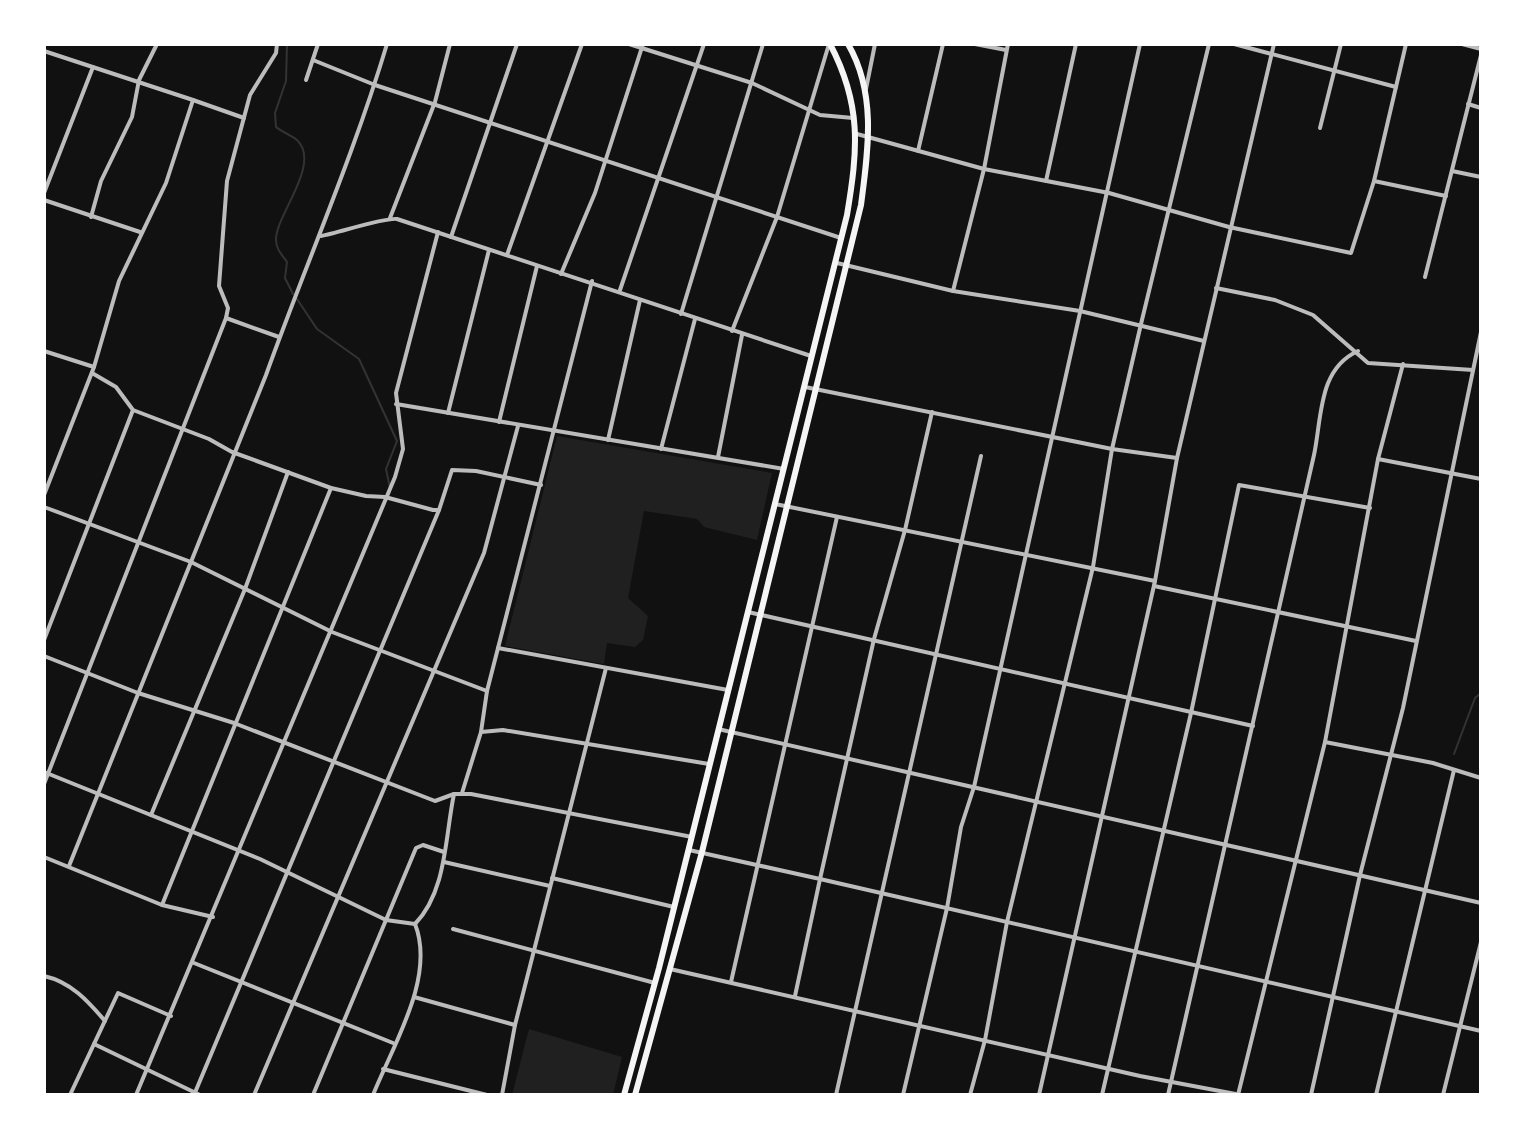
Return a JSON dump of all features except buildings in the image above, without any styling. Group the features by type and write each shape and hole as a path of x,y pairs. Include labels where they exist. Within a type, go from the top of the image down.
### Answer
{"main road":[{"path":"624,1095 837,263 857,134 844,71 829,44"},
{"path":"635,1095 702,852 861,205 869,138 865,93 848,44"}],"street":[{"path":"91,217 101,181 132,117 139,80 157,44"},
{"path":"44,784 226,318 228,308 219,286 224,203 250,95 276,53 277,44"},
{"path":"306,80 318,44"},
{"path":"69,866 191,562 293,294 320,237 387,44"},
{"path":"390,218 435,102 450,44"},
{"path":"451,237 517,44"},
{"path":"507,255 582,44"},
{"path":"629,44 752,83 807,111 855,118"},
{"path":"620,290 704,44"},
{"path":"681,314 763,44"},
{"path":"732,331 777,217 829,44"},
{"path":"865,93 875,44"},
{"path":"918,152 943,44"},
{"path":"953,291 984,169 1007,47 975,44"},
{"path":"1046,181 1076,44"},
{"path":"903,1095 947,908 961,827 974,787 1027,554 1050,435 1109,193 1140,44"},
{"path":"970,1095 985,1040 1007,922 1093,567 1112,449 1209,44"},
{"path":"1234,44 1396,87"},
{"path":"1039,1095 1154,584 1177,458 1274,44"},
{"path":"1320,128 1341,44"},
{"path":"857,134 984,169 1109,193 1229,227 1351,253 1374,181 1406,44"},
{"path":"1462,44 1481,49"},
{"path":"561,274 606,162 642,47"},
{"path":"44,51 139,80 245,118"},
{"path":"1425,277 1481,55"},
{"path":"313,60 375,85 491,120 606,162 841,239"},
{"path":"44,193 93,67"},
{"path":"44,495 93,370 119,281 166,183 193,100"},
{"path":"1468,104 1481,108"},
{"path":"1452,171 1481,177"},
{"path":"1374,181 1446,196"},
{"path":"44,200 140,232"},
{"path":"320,237 390,218 620,290 695,319 813,356"},
{"path":"136,1095 332,632 403,449 396,404 399,375 438,232"},
{"path":"448,413 489,250"},
{"path":"837,263 953,291 1080,311 1204,341"},
{"path":"499,422 537,265"},
{"path":"462,793 481,732 487,691 556,432 592,281"},
{"path":"1216,288 1275,300 1313,315 1358,351 1368,363 1473,370"},
{"path":"608,440 640,300"},
{"path":"226,318 279,337"},
{"path":"661,449 695,319"},
{"path":"1311,1095 1360,875 1391,755 1481,332"},
{"path":"718,457 742,335"},
{"path":"44,351 93,370 116,387 133,410 232,452 331,488 439,510"},
{"path":"1168,1095 1302,496 1314,455 1326,382 1343,358 1358,351"},
{"path":"670,969 1239,1095 1325,742 1378,459 1403,364"},
{"path":"1473,377 1481,379"},
{"path":"805,387 1112,449 1177,458"},
{"path":"396,404 784,469"},
{"path":"44,640 133,410"},
{"path":"795,996 874,639 905,530 932,412"},
{"path":"254,1095 484,553 518,426"},
{"path":"836,1095 981,456"},
{"path":"1378,459 1481,479"},
{"path":"94,1044 197,1094 439,510 449,472 452,470 541,485"},
{"path":"151,815 245,589 288,472"},
{"path":"1102,1095 1191,713 1239,485 1370,508"},
{"path":"162,905 331,488"},
{"path":"775,504 1093,567 1215,599 1416,641"},
{"path":"44,507 191,562 332,632 487,691"},
{"path":"731,983 783,743 837,517"},
{"path":"748,612 1253,726"},
{"path":"498,648 729,690"},
{"path":"44,656 138,693 234,723 435,801 462,793 692,837"},
{"path":"502,1095 515,1025 606,668"},
{"path":"718,729 1481,903"},
{"path":"481,732 503,730 709,764"},
{"path":"1325,742 1481,778"},
{"path":"1376,1095 1454,770"},
{"path":"46,773 191,830 340,894 386,920 415,924"},
{"path":"415,924 422,917 444,862 454,794"},
{"path":"313,1095 416,848 423,845 444,852"},
{"path":"689,850 1481,1031"},
{"path":"44,857 162,905 213,917"},
{"path":"444,862 550,886"},
{"path":"552,878 674,907"},
{"path":"373,1095 414,997 422,956 415,924"},
{"path":"453,929 655,983"},
{"path":"1443,1095 1481,942"},
{"path":"194,963 344,1026 393,1043"},
{"path":"44,976 54,978 87,998 105,1021"},
{"path":"70,1095 118,993 171,1016"},
{"path":"414,997 515,1025"},
{"path":"383,1069 487,1095"}],"shaded area":[{"path":"557,436 772,473 757,540 704,527 697,519 644,511 628,598 648,616 643,640 635,647 607,643 604,664 505,646"},
{"path":"529,1029 622,1057 613,1095 512,1095"}],"waterway":[{"path":"287,44 286,81 275,113 276,127 297,140 303,150 304,162 276,240 287,262 285,278 293,294"},
{"path":"297,299 317,329 359,359 397,441 386,469 390,488"},
{"path":"1454,754 1475,698 1481,693"}]}
